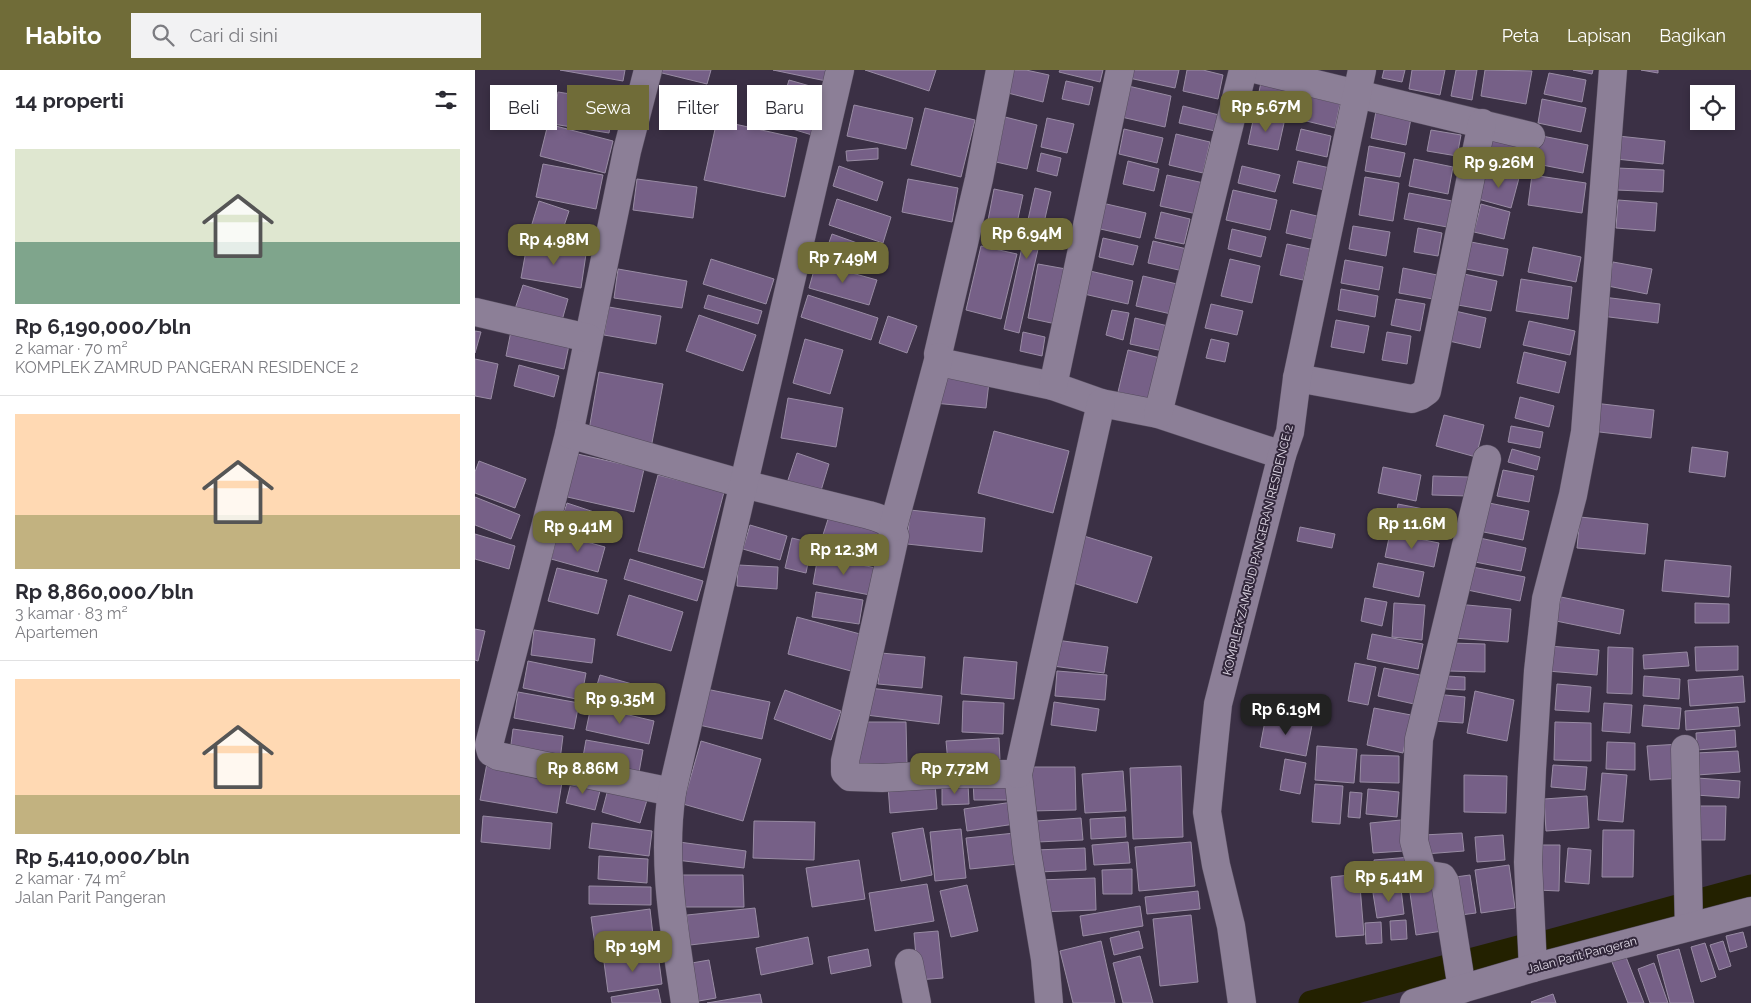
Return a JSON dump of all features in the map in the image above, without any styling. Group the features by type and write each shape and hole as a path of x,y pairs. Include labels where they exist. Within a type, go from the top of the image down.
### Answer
{"street":[{"path":"648,70 627,151 569,434 484,728 491,752 498,756 672,792"},
{"path":"685,1003 669,889 667,820 839,70"},
{"path":"1000,70 979,180 938,354 939,358 893,527 895,536 845,761 845,772 849,777 882,778 950,774 1018,774"},
{"path":"1053,386 1120,70"},
{"path":"1158,414 1243,70"},
{"path":"1258,70 1359,82 1482,124 1531,136"},
{"path":"1533,968 1528,862 1538,671 1546,599 1575,488 1585,432 1613,70"},
{"name":"KOMPLEK ZAMRUD PANGERAN RESIDENCE 2","path":"1242,1003 1231,926 1216,865 1207,812 1218,704 1282,455 1290,432 1297,378 1359,82"},
{"path":"1297,378 1412,399 1427,391 1482,124"},
{"path":"475,312 588,338"},
{"path":"939,358 944,364 1053,386 1101,403 1158,414 1282,455"},
{"path":"1049,1003 1045,959 1027,852 1018,774 1101,403"},
{"path":"569,434 743,484 869,515 884,520 893,527"},
{"path":"1462,989 1445,882 1441,877 1423,874 1414,841 1419,739 1487,460"},
{"path":"1685,749 1689,927"},
{"name":"Jalan Parit Pangeran","path":"1414,1003 1533,968 1751,911"},
{"path":"909,962 917,1003"}],"building":[{"path":"560,70 625,70 623,81"},
{"path":"658,70 711,70 707,84 658,72"},
{"path":"773,70 834,70 831,82"},
{"path":"865,70 936,70 929,91"},
{"path":"1014,70 1026,70 1049,75 1043,102 1008,93"},
{"path":"1060,70 1103,70 1100,82 1059,72"},
{"path":"1131,70 1179,70 1175,88 1129,78"},
{"path":"1187,70 1203,70 1223,75 1218,99 1183,91"},
{"path":"1384,70 1405,70 1402,82 1382,78"},
{"path":"1412,70 1445,70 1440,95 1409,89"},
{"path":"1456,70 1477,70 1472,100 1451,96"},
{"path":"1485,70 1532,71 1526,104 1481,96"},
{"path":"1573,70 1593,70 1592,74"},
{"path":"1641,70 1658,70 1658,73"},
{"path":"1549,73 1586,80 1582,102 1544,94"},
{"path":"1262,78 1294,86 1287,117 1255,110"},
{"path":"789,80 806,85 788,85"},
{"path":"1066,81 1093,87 1089,105 1062,99"},
{"path":"1124,85 1171,96 1165,127 1117,116"},
{"path":"558,92 567,93 567,126 557,125"},
{"path":"1304,95 1340,104 1335,128 1298,119"},
{"path":"1542,99 1586,108 1581,132 1538,123"},
{"path":"854,105 913,118 906,149 847,136"},
{"path":"1183,106 1219,115 1215,131 1179,123"},
{"path":"1377,106 1412,113 1406,145 1371,138"},
{"path":"925,108 975,120 961,177 911,165"},
{"path":"1254,116 1284,123 1278,150 1248,144"},
{"path":"1005,117 1037,125 1027,169 996,162"},
{"path":"1047,118 1074,124 1067,153 1041,147"},
{"path":"737,124 747,127 747,130 761,130 797,138 785,197 704,180 715,130 737,130"},
{"path":"557,126 613,141 605,173 540,156 546,130 557,130"},
{"path":"1124,129 1163,138 1157,163 1119,154"},
{"path":"1301,129 1331,136 1327,157 1296,150"},
{"path":"590,130 609,130 609,133"},
{"path":"796,130 813,130 812,135"},
{"path":"1431,130 1461,135 1457,156 1427,151"},
{"path":"1491,132 1528,139 1523,167 1485,159"},
{"path":"1176,134 1210,142 1203,173 1169,165"},
{"path":"1537,135 1588,145 1583,173 1532,163"},
{"path":"1618,136 1665,141 1663,164 1616,159"},
{"path":"1369,146 1405,153 1400,177 1365,171"},
{"path":"878,148 878,159 847,161 846,151"},
{"path":"1041,153 1061,158 1057,176 1037,171"},
{"path":"1414,159 1453,167 1448,194 1409,186"},
{"path":"1128,161 1159,169 1154,191 1123,184"},
{"path":"1298,161 1330,168 1325,190 1293,183"},
{"path":"543,164 603,175 596,209 536,197"},
{"path":"839,166 883,182 877,201 833,186"},
{"path":"1242,166 1280,175 1275,192 1238,183"},
{"path":"1617,168 1664,170 1663,192 1616,190"},
{"path":"1486,169 1519,178 1511,208 1478,199"},
{"path":"1167,175 1204,183 1197,214 1160,206"},
{"path":"1532,175 1586,183 1582,213 1528,205"},
{"path":"1365,177 1399,183 1393,221 1359,215"},
{"path":"637,179 697,187 693,218 633,210"},
{"path":"908,179 958,188 952,222 902,212"},
{"path":"1035,188 1051,192 1019,333 1004,329"},
{"path":"994,189 1023,195 1013,242 985,236"},
{"path":"1233,190 1277,200 1270,230 1226,220"},
{"path":"1409,193 1452,201 1447,227 1404,219"},
{"path":"837,199 891,217 883,243 829,225"},
{"path":"1618,200 1657,203 1655,231 1616,228"},
{"path":"539,201 569,211 557,247 528,237"},
{"path":"1102,203 1146,213 1140,238 1096,228"},
{"path":"1481,204 1510,212 1504,239 1474,232"},
{"path":"1291,210 1317,216 1312,239 1286,233"},
{"path":"1161,212 1190,219 1184,244 1155,238"},
{"path":"1353,226 1390,232 1386,256 1349,249"},
{"path":"1418,228 1442,233 1438,256 1414,252"},
{"path":"1232,229 1266,237 1261,257 1228,249"},
{"path":"832,234 874,249 866,272 824,257"},
{"path":"1103,238 1138,246 1133,265 1099,257"},
{"path":"1153,241 1187,249 1183,271 1148,263"},
{"path":"1471,242 1508,249 1503,276 1466,269"},
{"path":"1287,244 1310,249 1303,280 1280,275"},
{"path":"527,245 586,254 581,288 521,278"},
{"path":"981,246 1017,254 1001,319 966,310"},
{"path":"1533,247 1581,257 1576,282 1528,272"},
{"path":"711,259 774,279 766,304 703,284"},
{"path":"1230,259 1260,266 1252,303 1221,296"},
{"path":"1345,260 1383,267 1379,290 1341,283"},
{"path":"1613,262 1652,269 1647,294 1608,286"},
{"path":"816,263 877,280 869,305 809,288"},
{"path":"1038,264 1066,269 1056,324 1028,318"},
{"path":"1403,268 1437,275 1433,299 1399,293"},
{"path":"618,269 687,281 682,308 614,298"},
{"path":"1090,271 1133,281 1128,304 1084,294"},
{"path":"1464,274 1497,281 1491,311 1458,305"},
{"path":"1143,276 1177,284 1171,314 1136,306"},
{"path":"1521,279 1572,287 1568,319 1516,311"},
{"path":"523,285 568,299 561,324 515,309"},
{"path":"1341,289 1378,296 1375,317 1338,310"},
{"path":"708,295 762,311 758,324 704,308"},
{"path":"808,295 878,318 871,340 801,317"},
{"path":"1603,297 1660,304 1658,323 1601,316"},
{"path":"1396,299 1425,304 1420,331 1391,325"},
{"path":"1211,304 1243,311 1237,335 1205,328"},
{"path":"609,307 661,316 656,344 604,335"},
{"path":"1112,310 1129,313 1123,340 1106,335"},
{"path":"1455,311 1486,318 1480,348 1449,341"},
{"path":"699,315 756,335 743,371 686,351"},
{"path":"888,316 917,326 907,353 879,343"},
{"path":"1135,318 1168,326 1163,351 1130,344"},
{"path":"1336,320 1369,326 1364,353 1331,347"},
{"path":"1529,321 1575,331 1570,355 1523,345"},
{"path":"475,331 481,332 475,353"},
{"path":"511,331 569,345 564,369 506,356"},
{"path":"1023,332 1045,337 1042,356 1020,351"},
{"path":"1387,332 1411,336 1407,364 1382,360"},
{"path":"805,339 843,350 830,394 793,383"},
{"path":"1211,339 1229,343 1225,362 1206,358"},
{"path":"1128,350 1164,359 1155,401 1118,392"},
{"path":"1524,352 1566,362 1559,393 1517,383"},
{"path":"475,359 498,364 491,399 475,396"},
{"path":"519,365 559,376 554,397 514,386"},
{"path":"599,372 663,384 651,448 588,436"},
{"path":"937,377 989,382 986,408 934,403"},
{"path":"1520,397 1554,406 1549,427 1515,418"},
{"path":"788,398 843,408 836,447 781,438"},
{"path":"1594,403 1654,410 1651,438 1591,431"},
{"path":"1444,415 1484,425 1476,457 1436,446"},
{"path":"1511,426 1543,432 1540,448 1508,442"},
{"path":"994,431 1069,451 1053,513 978,493"},
{"path":"1692,447 1728,452 1725,477 1689,472"},
{"path":"1512,449 1540,457 1537,470 1508,462"},
{"path":"573,453 644,469 634,512 563,496"},
{"path":"797,453 829,464 820,494 787,483"},
{"path":"479,461 526,479 515,508 475,493 475,472"},
{"path":"1383,467 1421,475 1416,501 1378,493"},
{"path":"1503,470 1534,476 1529,502 1497,496"},
{"path":"658,475 724,492 704,568 638,551"},
{"path":"1433,476 1468,477 1468,496 1432,495"},
{"path":"475,497 520,515 511,539 475,525"},
{"path":"1479,501 1529,511 1523,540 1474,530"},
{"path":"567,503 603,515 597,533 561,521"},
{"path":"1398,504 1444,513 1440,536 1394,527"},
{"path":"831,510 887,528 877,560 821,541"},
{"path":"910,510 985,518 982,552 907,544"},
{"path":"1580,517 1648,524 1645,554 1577,548"},
{"path":"750,525 787,536 780,560 743,549"},
{"path":"1300,527 1335,534 1332,548 1297,541"},
{"path":"1390,533 1439,543 1434,567 1385,557"},
{"path":"475,534 515,546 509,569 475,559"},
{"path":"558,534 605,547 598,572 551,559"},
{"path":"1084,536 1152,557 1137,603 1070,582"},
{"path":"1475,537 1526,548 1521,571 1470,561"},
{"path":"792,538 812,543 806,573 785,568"},
{"path":"818,556 876,568 870,595 813,584"},
{"path":"630,559 703,581 697,601 624,579"},
{"path":"1665,560 1731,566 1729,597 1662,591"},
{"path":"1378,563 1424,572 1419,597 1373,587"},
{"path":"738,565 778,567 777,589 737,586"},
{"path":"1462,565 1525,577 1520,601 1458,588"},
{"path":"557,568 607,580 598,614 548,601"},
{"path":"816,592 863,600 859,624 812,617"},
{"path":"629,595 683,612 671,651 617,635"},
{"path":"1561,597 1624,610 1620,634 1556,621"},
{"path":"1365,598 1387,602 1382,626 1361,621"},
{"path":"1394,603 1425,605 1422,640 1392,637"},
{"path":"1695,603 1729,604 1729,623 1695,623"},
{"path":"1456,604 1511,609 1508,642 1453,638"},
{"path":"797,617 860,634 851,671 788,654"},
{"path":"475,629 485,631 478,661 475,660"},
{"path":"534,630 595,639 592,663 531,655"},
{"path":"1372,634 1423,644 1418,669 1367,659"},
{"path":"1056,640 1108,647 1104,673 1053,666"},
{"path":"1449,643 1485,644 1485,672 1448,671"},
{"path":"1549,646 1599,650 1597,675 1547,671"},
{"path":"1738,646 1738,670 1696,671 1695,647"},
{"path":"1608,647 1633,648 1632,694 1607,693"},
{"path":"1687,652 1689,666 1644,669 1643,655"},
{"path":"881,653 925,657 922,688 878,684"},
{"path":"964,657 1017,662 1014,699 961,694"},
{"path":"528,661 586,673 581,700 523,688"},
{"path":"1355,663 1376,667 1368,705 1348,701"},
{"path":"1384,668 1420,675 1414,704 1378,696"},
{"path":"1057,671 1107,675 1105,700 1055,696"},
{"path":"600,675 650,689 644,712 593,698"},
{"path":"1446,676 1465,677 1465,690 1446,689"},
{"path":"1644,676 1680,679 1679,699 1643,696"},
{"path":"1743,676 1745,702 1690,706 1688,680"},
{"path":"1557,684 1591,687 1589,712 1555,710"},
{"path":"869,688 942,696 939,724 866,715"},
{"path":"706,689 770,702 762,739 699,725"},
{"path":"785,690 841,711 831,740 774,719"},
{"path":"1475,691 1514,700 1507,741 1467,733"},
{"path":"518,692 579,703 574,729 514,718"},
{"path":"1435,694 1465,697 1463,723 1433,721"},
{"path":"963,701 1004,703 1003,734 962,732"},
{"path":"1054,702 1099,709 1096,731 1051,725"},
{"path":"1604,703 1632,705 1630,733 1602,731"},
{"path":"1644,705 1681,708 1679,729 1642,726"},
{"path":"591,706 654,721 649,744 586,730"},
{"path":"1738,707 1740,726 1686,730 1685,711"},
{"path":"1374,708 1411,715 1403,753 1367,745"},
{"path":"1266,716 1312,725 1306,756 1260,747"},
{"path":"858,722 906,722 907,765 859,766"},
{"path":"1555,722 1591,723 1591,761 1554,760"},
{"path":"513,729 563,736 560,760 510,752"},
{"path":"1735,730 1736,747 1697,750 1696,733"},
{"path":"999,738 1000,760 948,763 946,741"},
{"path":"586,740 643,750 638,778 581,768"},
{"path":"701,741 761,759 743,821 683,804"},
{"path":"1607,742 1635,743 1635,770 1606,769"},
{"path":"1681,744 1684,778 1650,780 1647,746"},
{"path":"1317,746 1357,749 1354,783 1315,780"},
{"path":"1738,751 1740,772 1697,775 1696,753"},
{"path":"1361,755 1399,756 1399,783 1360,782"},
{"path":"1285,759 1306,763 1300,794 1280,790"},
{"path":"487,763 563,776 557,813 480,800"},
{"path":"1553,765 1587,767 1585,790 1551,787"},
{"path":"1181,766 1183,837 1133,839 1130,768"},
{"path":"1030,767 1075,767 1076,810 1030,811"},
{"path":"1123,771 1126,811 1085,813 1082,774"},
{"path":"1602,773 1627,775 1623,822 1598,820"},
{"path":"1464,775 1507,776 1506,813 1464,812"},
{"path":"1697,778 1740,781 1739,798 1696,795"},
{"path":"572,779 601,787 595,810 566,803"},
{"path":"973,781 1008,781 1009,800 974,800"},
{"path":"935,783 937,809 890,813 888,786"},
{"path":"968,784 969,804 942,805 942,785"},
{"path":"1315,784 1343,786 1340,824 1312,822"},
{"path":"608,789 647,800 640,823 602,812"},
{"path":"1368,789 1399,792 1397,817 1366,814"},
{"path":"1350,792 1362,793 1360,818 1348,817"},
{"path":"1587,796 1589,828 1546,831 1544,799"},
{"path":"1013,802 1015,824 967,831 964,809"},
{"path":"1698,806 1726,806 1725,840 1698,840"},
{"path":"483,816 552,823 550,849 481,842"},
{"path":"1125,817 1126,837 1091,839 1090,819"},
{"path":"1081,818 1083,840 1037,842 1036,821"},
{"path":"1401,820 1404,851 1373,853 1370,823"},
{"path":"754,821 815,822 814,860 753,858"},
{"path":"592,823 652,831 649,856 589,848"},
{"path":"923,828 932,875 901,881 892,833"},
{"path":"961,829 966,878 935,881 930,832"},
{"path":"1603,830 1634,830 1633,877 1602,877"},
{"path":"1015,833 1019,864 970,869 966,838"},
{"path":"1462,833 1464,851 1425,854 1423,835"},
{"path":"1503,835 1505,860 1477,862 1475,837"},
{"path":"679,842 746,851 744,868 676,860"},
{"path":"1128,842 1130,863 1094,865 1092,845"},
{"path":"1191,842 1195,886 1139,891 1135,847"},
{"path":"1538,845 1560,845 1559,891 1537,890"},
{"path":"1085,848 1086,870 1038,872 1036,850"},
{"path":"1568,848 1591,850 1589,884 1565,882"},
{"path":"599,856 648,859 647,883 598,879"},
{"path":"1411,857 1413,885 1376,888 1374,860"},
{"path":"859,860 865,899 812,907 806,868"},
{"path":"1509,865 1515,908 1481,913 1475,870"},
{"path":"1132,869 1132,894 1103,894 1102,870"},
{"path":"1359,874 1364,935 1336,937 1331,877"},
{"path":"680,875 743,875 744,907 680,907"},
{"path":"1470,875 1476,913 1453,916 1448,878"},
{"path":"1095,878 1096,910 1040,912 1039,880"},
{"path":"1442,881 1449,930 1416,935 1409,886"},
{"path":"927,884 934,921 875,931 869,893"},
{"path":"967,885 978,931 951,937 940,891"},
{"path":"589,886 651,887 651,905 589,904"},
{"path":"1401,889 1404,914 1377,918 1373,893"},
{"path":"1198,891 1200,909 1147,914 1145,897"},
{"path":"1140,906 1143,926 1083,936 1080,916"},
{"path":"755,908 759,937 690,945 687,915"},
{"path":"650,909 654,944 596,952 591,917"},
{"path":"1191,915 1198,982 1160,986 1153,919"},
{"path":"1406,920 1407,939 1391,940 1390,921"},
{"path":"1381,922 1382,943 1366,944 1365,923"},
{"path":"938,931 943,978 918,980 914,933"},
{"path":"1139,931 1143,948 1114,955 1110,938"},
{"path":"1743,932 1747,947 1730,952 1726,936"},
{"path":"808,937 813,964 761,975 756,948"},
{"path":"1101,941 1115,1003 1073,1003 1060,951"},
{"path":"1723,941 1731,966 1719,970 1710,945"},
{"path":"1705,943 1716,977 1701,982 1691,947"},
{"path":"868,949 871,966 831,974 828,957"},
{"path":"1679,949 1694,1003 1670,1003 1657,955"},
{"path":"658,954 662,984 608,992 604,962"},
{"path":"1140,956 1153,1003 1123,1003 1113,963"},
{"path":"1626,957 1644,1003 1628,1003 1612,962"},
{"path":"709,960 716,998 693,1002 686,964"},
{"path":"1654,963 1668,1003 1650,1003 1638,969"},
{"path":"658,989 661,1003 612,1003 611,997"},
{"path":"760,994 762,1003 707,1003"},
{"path":"1553,994 1556,1003 1531,1002"}],"waterway":[{"path":"1545,943 1751,887"},
{"path":"1311,1003 1522,947"}]}
